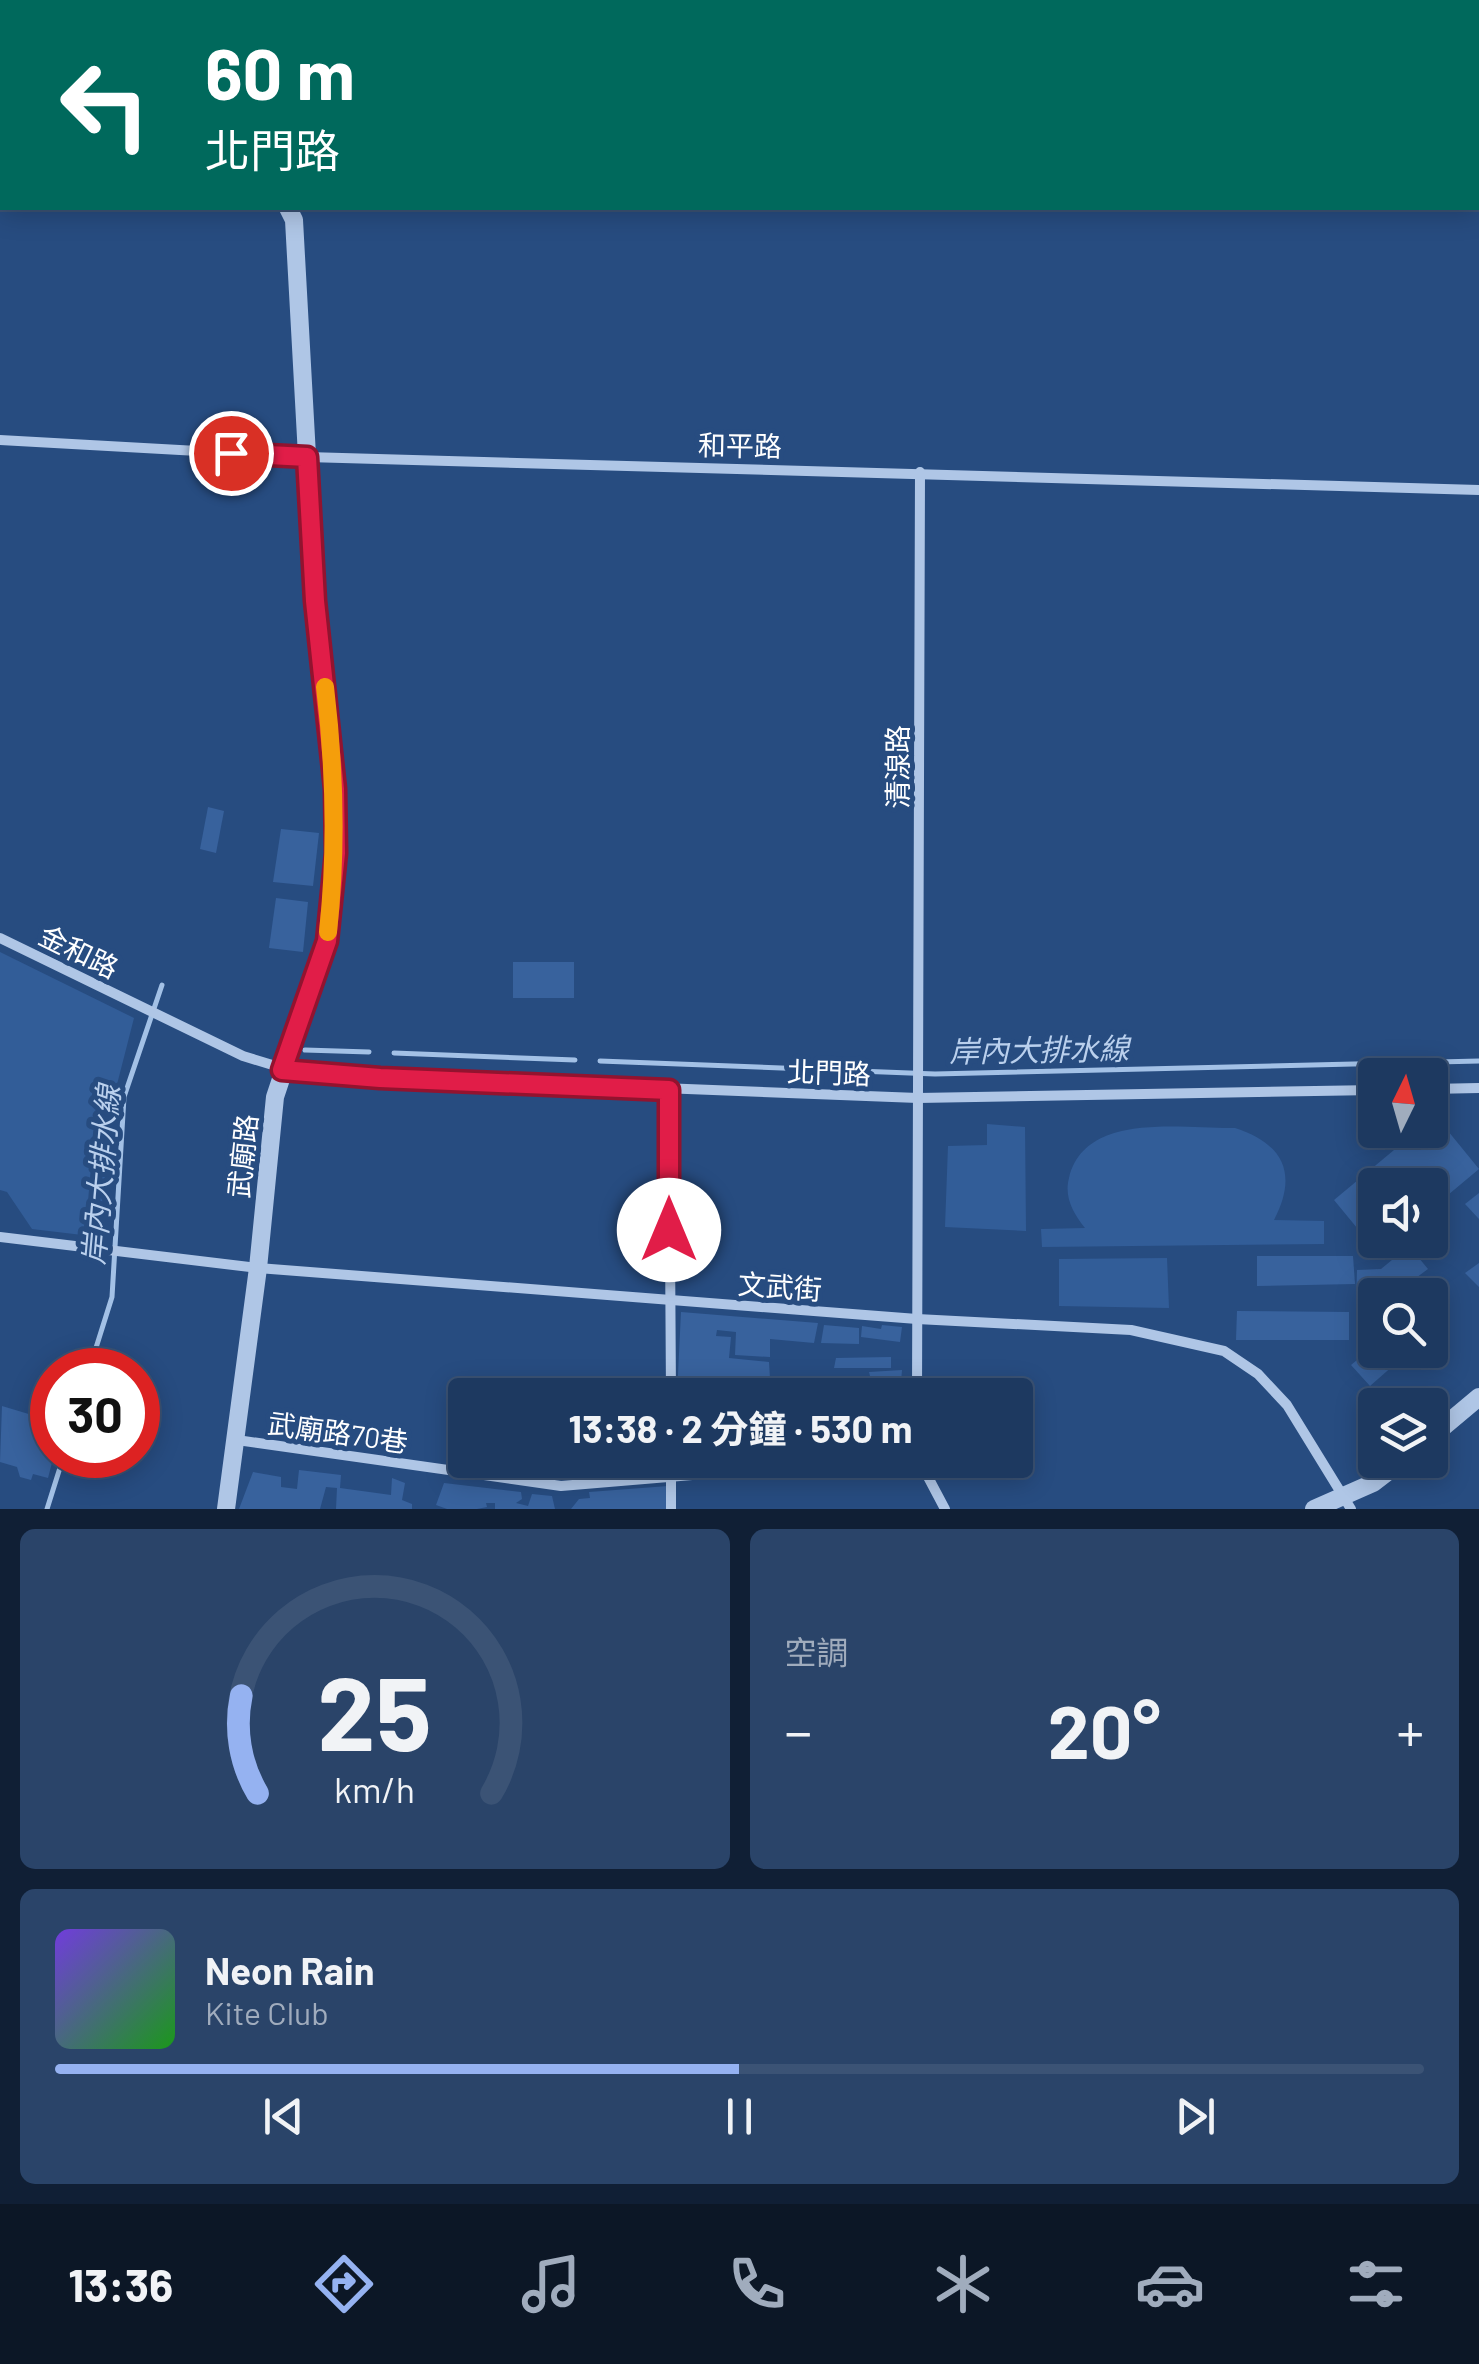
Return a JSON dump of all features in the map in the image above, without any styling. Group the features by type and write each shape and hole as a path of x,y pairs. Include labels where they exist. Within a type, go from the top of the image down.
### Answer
{"street":[{"name":"武廟路","path":"226,1509 258,1268 275,1097 327,941 336,853 335,789 315,601 294,220 289,210"},
{"name":"和平路","path":"0,440 307,457 1479,490"},
{"name":"清湶路","path":"918,1092 920,472"},
{"name":"金和路","path":"0,938 282,1070"},
{"name":"北門路","path":"282,1070 669,1090 1358,1090"},
{"path":"1448,1088 1479,1088"},
{"path":"669,1090 670,1378"},
{"path":"917,1378 918,1092"},
{"name":"文武街","path":"0,1237 258,1268 669,1301 1131,1330 1224,1350 1258,1374 1286,1405 1347,1502"},
{"path":"1448,1423 1479,1397"},
{"name":"武廟路70巷","path":"236,1440 448,1470"},
{"name":"武廟路70巷","path":"504,1478 561,1486 672,1478"},
{"path":"671,1509 672,1478"},
{"path":"929,1478 945,1509"},
{"path":"1314,1509 1347,1502 1380,1478"}],"shaded area":[{"path":"0,952 134,1018 112,1104 99,1237 32,1229 7,1192 0,1190"},
{"path":"987,1124 1025,1127 1026,1231 945,1227 948,1146 987,1145"},
{"path":"1138,1128 1235,1128 1265,1143 1282,1163 1285,1188 1274,1220 1324,1221 1324,1244 1042,1247 1041,1229 1085,1228 1071,1204 1068,1185 1079,1157 1094,1142"},
{"path":"1167,1258 1169,1308 1059,1306 1059,1259"}],"building":[{"path":"208,807 224,811 216,853 200,849"},
{"path":"281,829 319,833 313,886 273,882"},
{"path":"276,898 308,902 303,952 269,948"},
{"path":"513,962 574,962 574,998 513,998"},
{"path":"1448,1131 1479,1169 1448,1195 1448,1168 1372,1168 1396,1148 1448,1148"},
{"path":"1358,1180 1358,1229 1334,1200"},
{"path":"1479,1193 1479,1219 1465,1204"},
{"path":"1257,1256 1353,1256 1355,1284 1257,1286"},
{"path":"1394,1258 1419,1258 1428,1269 1416,1278 1358,1278 1356,1304 1357,1270 1381,1269"},
{"path":"1479,1263 1479,1287 1465,1273"},
{"path":"1237,1311 1349,1312 1349,1340 1236,1340"},
{"path":"681,1312 818,1323 814,1343 770,1339 770,1357 735,1355 736,1332 717,1330 716,1336 731,1337 729,1358 769,1362 770,1378 678,1378"},
{"path":"824,1325 859,1328 859,1344 821,1343"},
{"path":"882,1325 902,1327 900,1342 861,1337 862,1326 881,1329"},
{"path":"891,1357 891,1368 834,1368 836,1358"},
{"path":"1358,1359 1358,1368 1390,1368 1370,1386 1351,1365"},
{"path":"902,1370 901,1378 870,1378 869,1372"},
{"path":"2,1406 30,1414 31,1480 20,1477 17,1467 0,1462"},
{"path":"299,1470 341,1475 340,1488 391,1495 392,1478 405,1483 402,1500 412,1504 412,1509 336,1509 337,1488 326,1487 320,1509 239,1509 253,1472 281,1477 281,1487 297,1489"},
{"path":"444,1483 521,1492 522,1499 516,1503 528,1506 532,1494 552,1496 555,1509 495,1509 495,1503 486,1503 487,1507 477,1509 447,1509 436,1505"},
{"path":"668,1486 667,1509 571,1509 579,1499 590,1498 589,1492"}],"waterway":[{"name":"岸內大排水線","path":"96,1348 112,1297 124,1097 162,985"},
{"name":"岸內大排水線","path":"305,1050 369,1052"},
{"name":"岸內大排水線","path":"394,1053 575,1060"},
{"name":"岸內大排水線","path":"600,1061 935,1074 1479,1061"},
{"name":"岸內大排水線","path":"47,1509 57,1478"}],"slow traffic":[{"path":"325,687 335,789 336,853 328,932"}],"route":[{"path":"231,453 307,457 315,601 335,789 336,853 327,941 300,1029 282,1070 669,1090 669,1230"}]}
